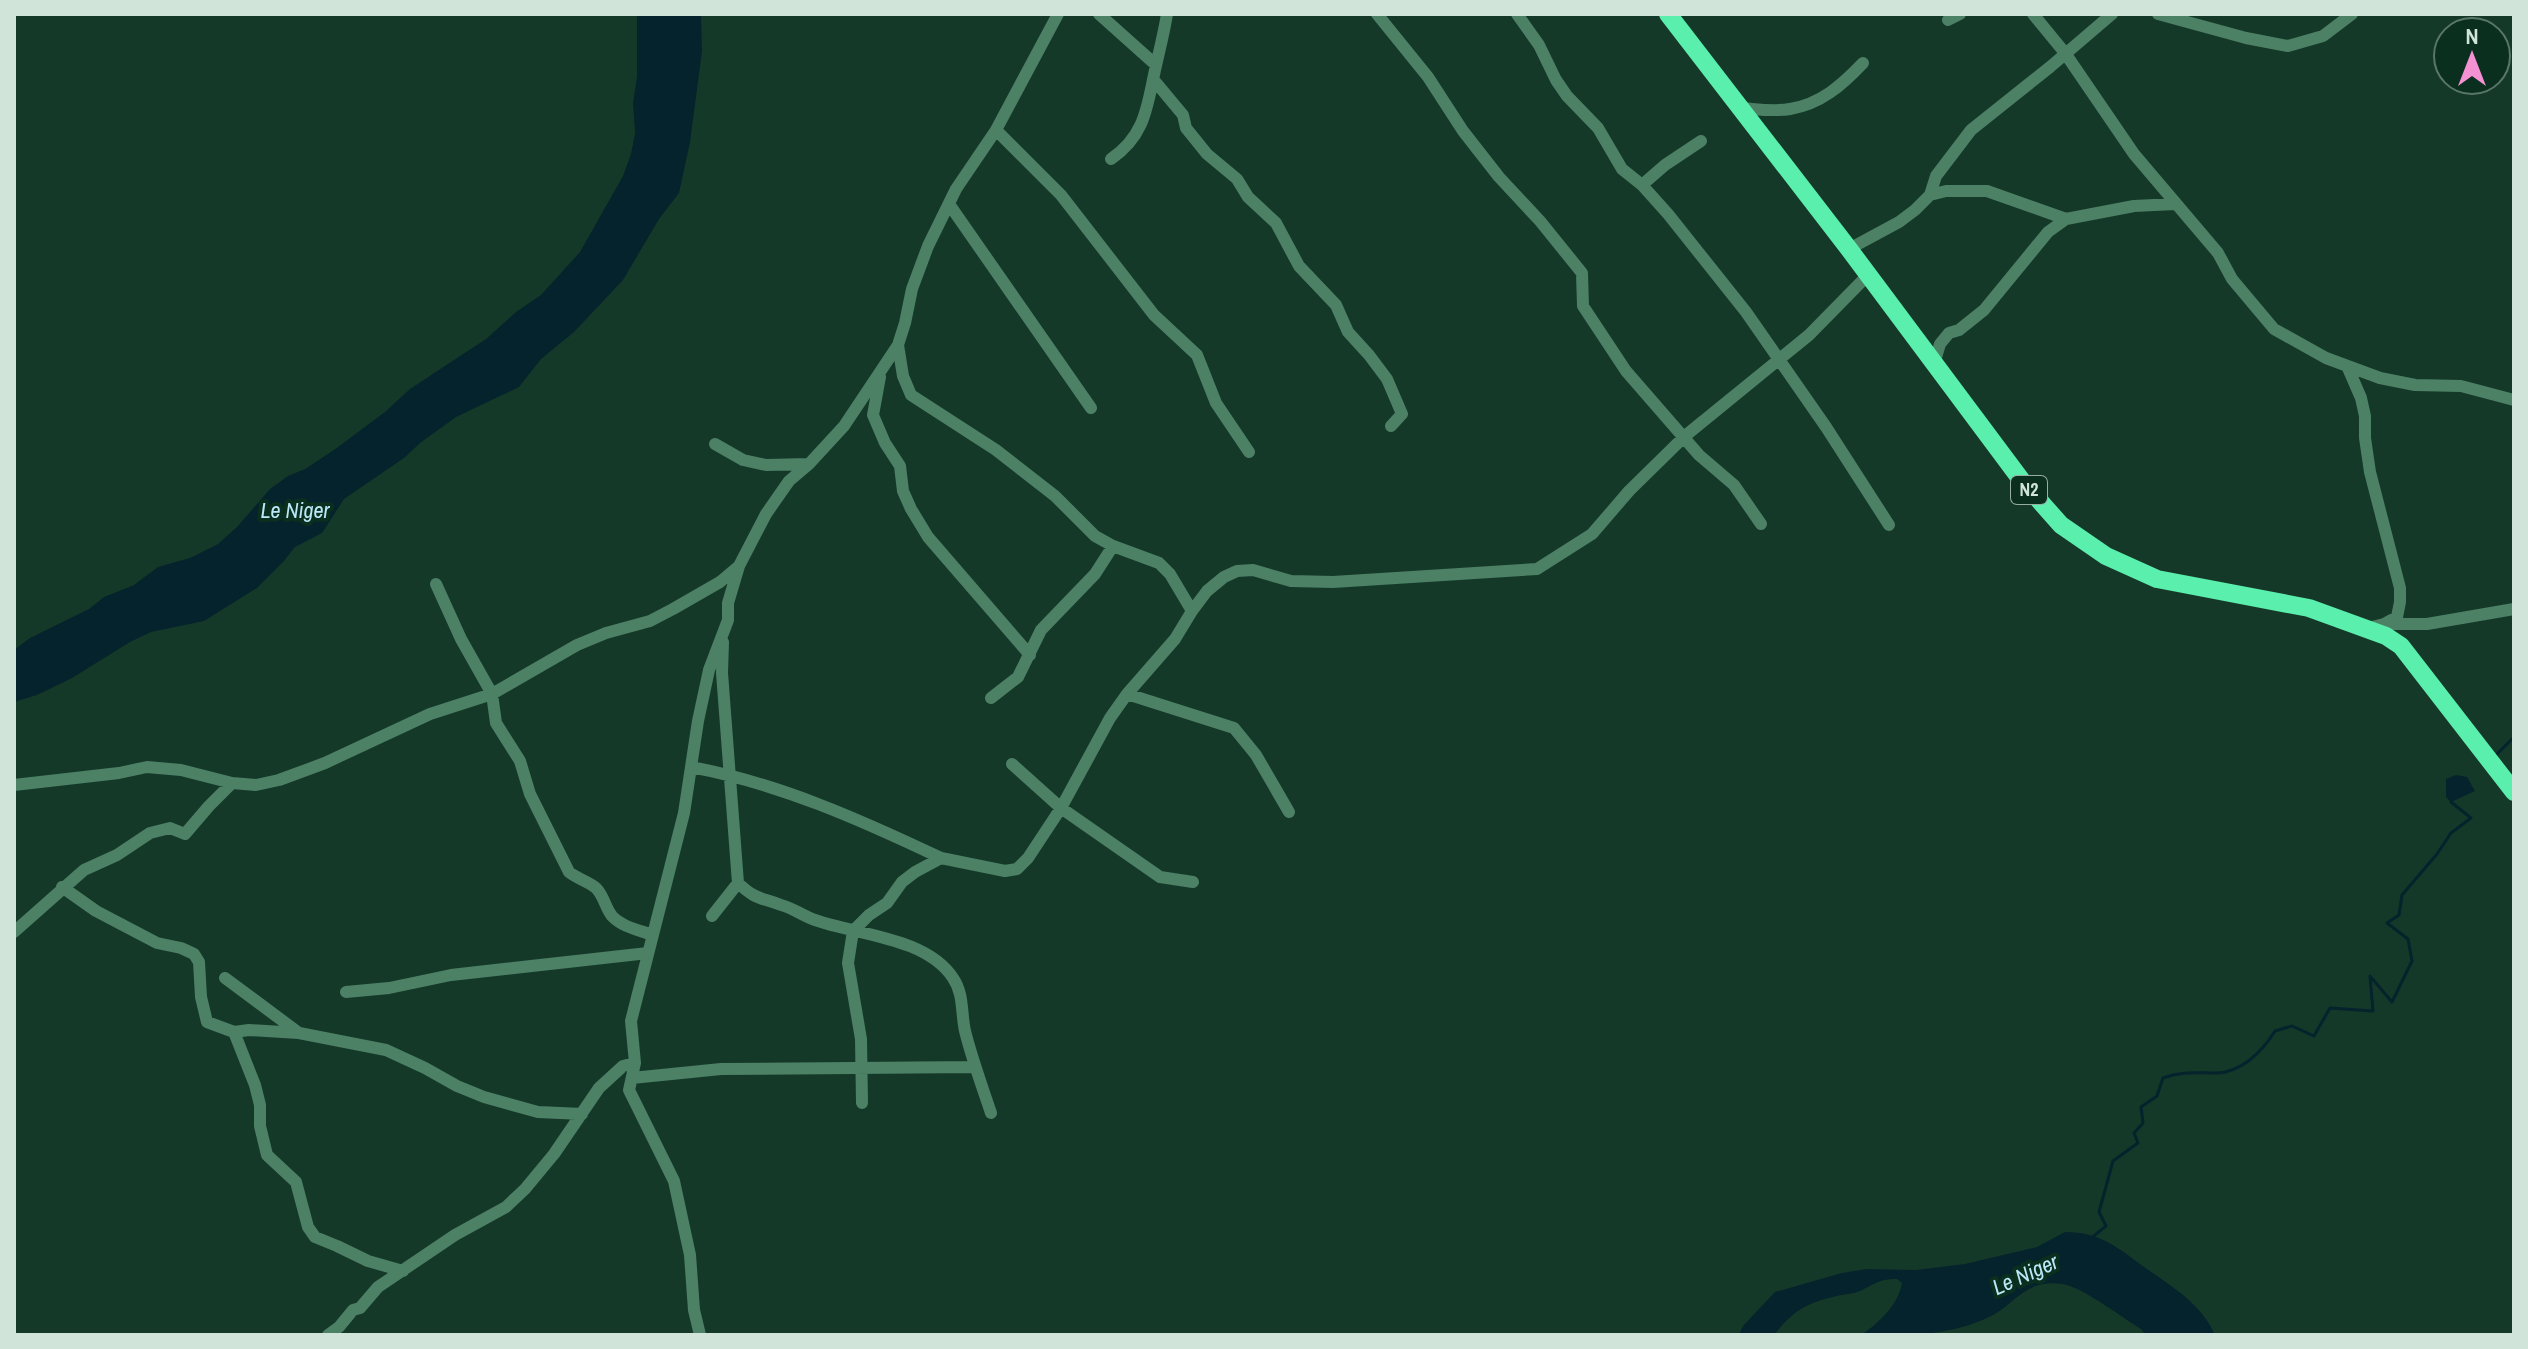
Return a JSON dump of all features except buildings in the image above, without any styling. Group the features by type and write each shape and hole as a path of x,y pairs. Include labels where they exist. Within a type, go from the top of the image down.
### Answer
{"highway":[{"name":"N2","path":"1668,14 2022,481 2061,525 2106,556 2157,579 2309,608 2376,626 2401,646 2514,792"}],"street":[{"path":"712,916 738,883 722,673 728,603 739,566 766,514 789,481 844,426 898,345 912,289 928,246 956,189 996,130 1058,14"},
{"path":"1099,14 1155,72 1183,115 1186,128 1207,154 1237,179 1248,197 1276,223 1299,266 1336,305 1348,332 1387,379 1402,414 1391,426"},
{"path":"1111,159 1126,149 1146,113 1167,14"},
{"path":"1377,14 1428,77 1463,131 1499,177 1582,273 1583,306 1626,371 1699,455 1734,485 1761,524"},
{"path":"1517,14 1539,45 1556,80 1598,128 1622,169 1642,185 1668,214 1746,312 1889,525"},
{"path":"2033,14 2065,53 2134,154 2218,253 2232,279 2274,329 2326,358 2380,378 2415,385 2461,386 2514,400"},
{"path":"1930,195 1936,176 1971,130 2112,14"},
{"path":"2158,14 2256,41 2288,46 2323,36 2352,14"},
{"path":"1740,108 1789,110 1819,100 1840,87 1863,63"},
{"path":"996,130 1061,195 1154,315 1197,355 1216,403 1249,452"},
{"path":"1642,185 1701,141"},
{"path":"1849,249 1899,222 1930,195 1946,191 1987,191 2066,219"},
{"path":"949,204 1091,408"},
{"path":"1934,364 1940,344 1949,333 1959,330 1984,310 2048,232 2066,219 2134,206 2175,204"},
{"path":"691,767 730,774 855,817 941,858 1005,871 1017,869 1028,858 1061,808 1110,718 1127,694 1175,639 1207,591 1224,577 1237,571 1253,570 1291,581 1333,582 1537,569 1592,534 1629,491 1685,436 1809,335 1868,275"},
{"path":"898,345 903,376 911,395 996,450 1055,496 1095,536 1159,563 1170,574 1192,611"},
{"path":"2348,368 2361,398 2370,472 2400,588 2397,617 2376,626"},
{"path":"881,370 873,415 885,443 900,466 903,491 911,509 928,537 1030,655"},
{"path":"715,444 743,460 766,465 809,464"},
{"path":"991,698 1018,677 1041,630 1095,574 1113,546"},
{"path":"14,785 147,767 181,770 232,783 256,785 279,780 325,763 430,714 492,694 577,645 650,621 720,582 739,566"},
{"path":"436,584 461,639 492,694 496,723 520,761 530,794 569,872 579,881 593,885 602,895 611,915 624,925 652,935"},
{"path":"2376,626 2427,624 2514,609"},
{"path":"700,1335 694,1310 686,1228 674,1181 629,1090 635,1063 631,1021 684,813 709,670 728,620"},
{"path":"1127,694 1234,728 1256,755 1289,812"},
{"path":"1012,764 1061,808 1160,877 1193,882"},
{"path":"14,932 84,870 117,855 150,833 170,828 185,834 232,783"},
{"path":"862,1103 861,1039 848,963 853,931 887,903 908,877 941,858"},
{"path":"738,883 754,897 783,905 814,920 892,938 923,953 949,972 962,999 964,1027 991,1113"},
{"path":"62,887 96,911 157,943 194,954 199,962 201,997 207,1022 234,1032 299,1033 386,1050 484,1097 538,1112 582,1114"},
{"path":"346,992 389,988 451,975 648,953"},
{"path":"225,978 299,1033"},
{"path":"234,1032 255,1085 267,1155 296,1182 308,1227 315,1237 368,1261 403,1271"},
{"path":"328,1335 353,1310 360,1308 378,1287 455,1235 506,1207 525,1189 599,1088 623,1066 635,1063"},
{"path":"632,1078 721,1069 975,1067"}],"water":[{"name":"Le Niger","path":"637,14 701,14 702,51 690,142 679,193 659,219 623,280 574,332 541,359 519,387 456,417 344,499 322,533 295,547 257,588 204,621 151,632 72,678 14,702 14,650 30,638 89,609 104,597 134,585 158,567 190,558 218,544 270,489 334,450 410,389 486,339 541,295 580,252 623,176 631,154 635,133 633,103 637,77"},
{"path":"2456,775 2467,777 2475,791 2451,802 2446,797 2446,779"},
{"name":"Le Niger","path":"2065,1232 2098,1238 2125,1253 2194,1304 2215,1335 2146,1335 2102,1303 2071,1286 2049,1283 2029,1289 1987,1318 1956,1329 1925,1334 1861,1335 1892,1306 1902,1283 1897,1279 1808,1305 1794,1314 1774,1335 1739,1335 1743,1326 1775,1292 1867,1269 1916,1270 1965,1264 2037,1247"}],"waterway":[{"path":"2494,757 2514,737"},
{"path":"2090,1239 2106,1226 2099,1212 2113,1161 2138,1143 2134,1133 2143,1123 2141,1107 2157,1096 2163,1078 2182,1073 2233,1070 2257,1054 2275,1031 2292,1026 2314,1036 2330,1008 2373,1011 2370,976 2392,1002 2412,961 2408,939 2387,923 2399,915 2402,895 2451,833 2471,818 2451,802"}]}
